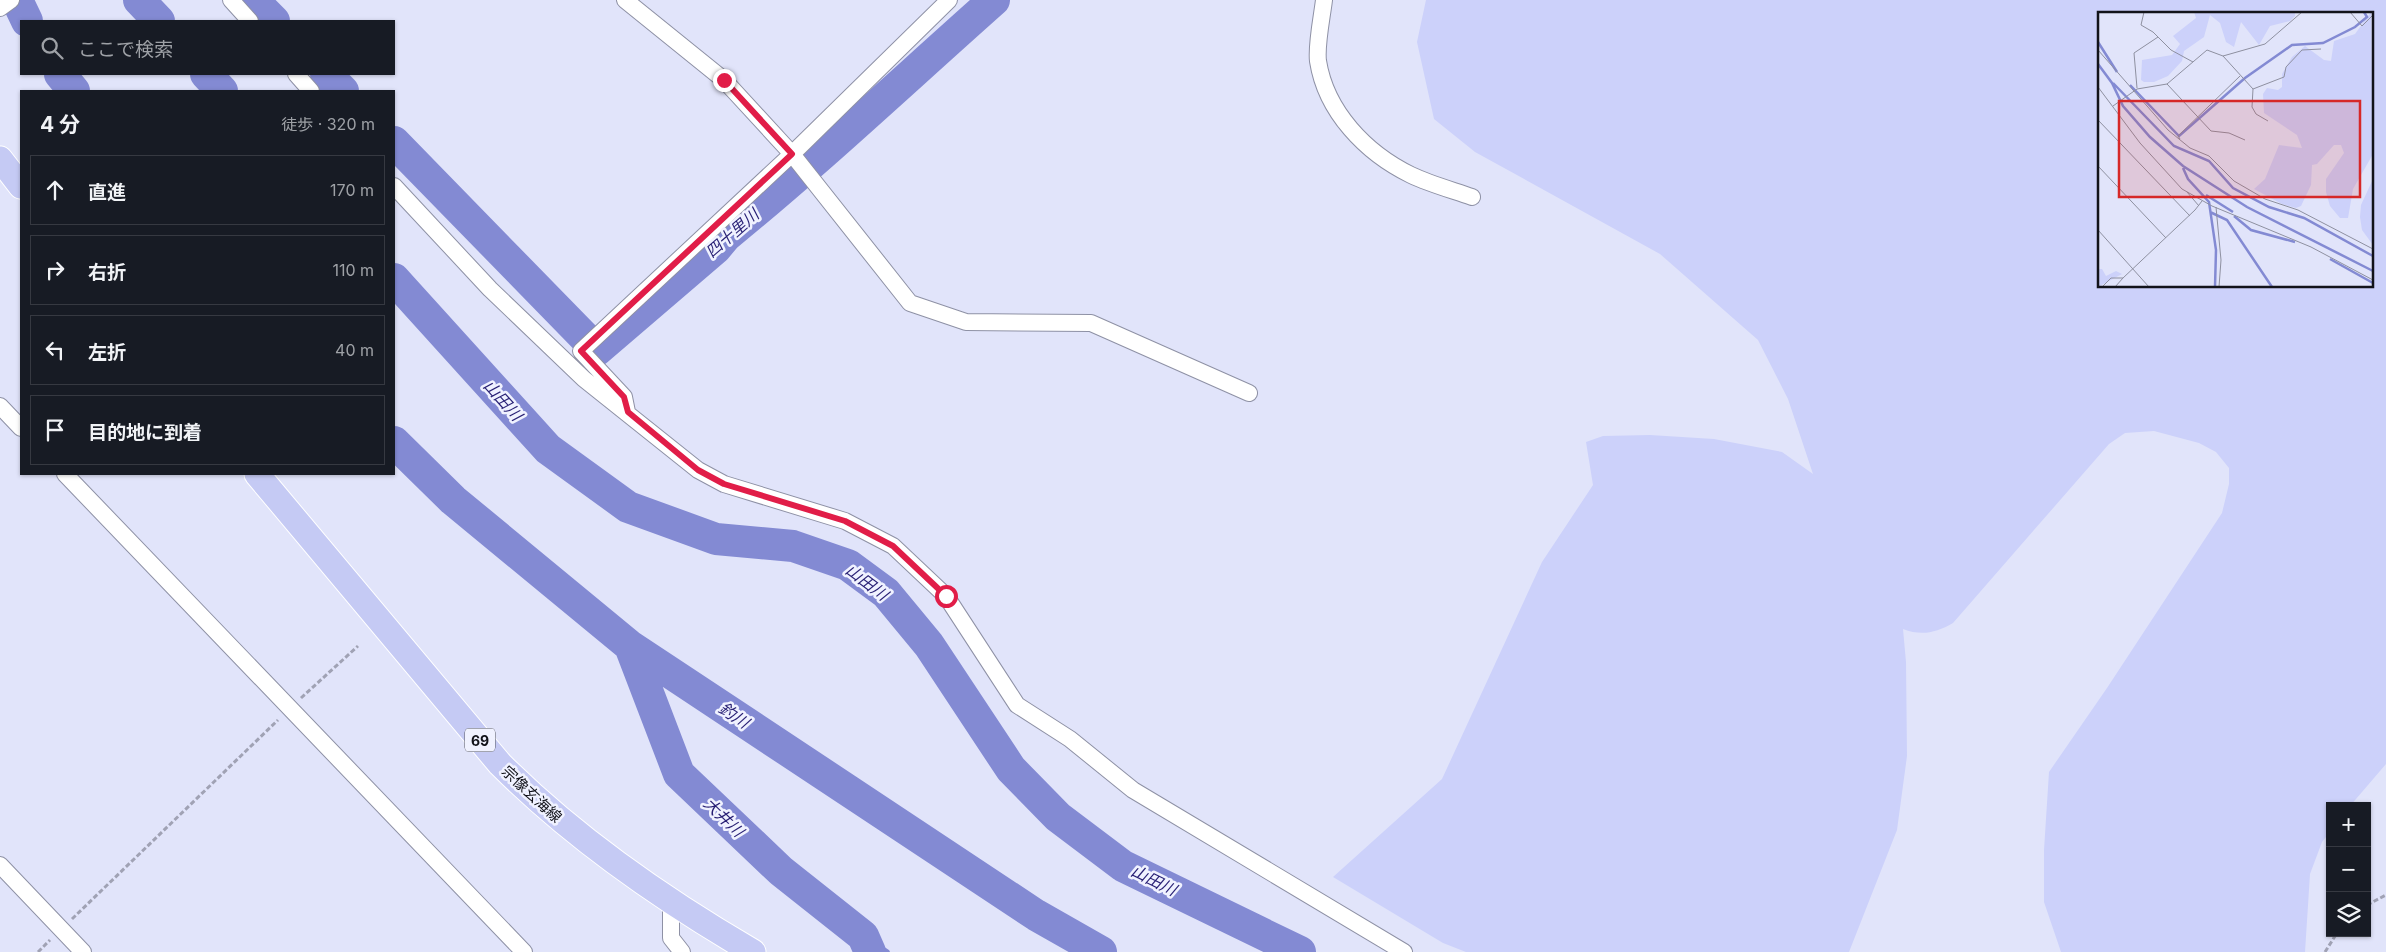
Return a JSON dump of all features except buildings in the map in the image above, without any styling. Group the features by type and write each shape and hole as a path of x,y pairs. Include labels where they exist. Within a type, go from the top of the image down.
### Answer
{"main road":[{"path":"0,159 20,185"},
{"name":"宗像玄海線","path":"258,475 500,764 534,798 628,872 753,952"}],"street":[{"path":"0,8 11,0"},
{"path":"231,0 249,20"},
{"path":"625,0 724,80 792,154 910,303 966,322 1090,323 1249,393"},
{"path":"628,412 624,397 581,351 792,154 949,0"},
{"path":"1324,0 1318,60 1330,98 1350,129 1374,153 1411,175 1472,197"},
{"path":"297,75 310,90"},
{"path":"395,187 490,289 584,379 628,412 698,470 724,484 845,521 893,546 946,596 1017,705 1070,739 1133,790 1404,952"},
{"path":"0,406 20,427"},
{"path":"66,475 524,952"},
{"path":"0,865 83,952"},
{"path":"671,901 671,938 682,952"}],"path":[{"path":"38,952 290,708 358,646"},
{"path":"2371,903 2386,895"},
{"path":"2325,952 2334,937"}],"shaded area":[{"path":"1426,0 2386,0 2386,764 2353,802 2326,802 2326,837 2322,842 2310,874 2305,952 2061,952 2044,902 2044,850 2049,772 2107,688 2222,513 2229,484 2229,468 2216,452 2199,443 2154,431 2125,433 2109,444 1953,623 1941,629 1922,633 1903,629 1906,662 1907,756 1897,830 1849,952 1466,952 1443,943 1333,877 1442,779 1542,562 1593,485 1586,442 1603,436 1650,435 1714,439 1782,452 1813,474 1788,399 1758,340 1660,254 1475,152 1434,119 1417,42"}],"waterway":[{"name":"釣川","path":"17,0 27,20"},
{"name":"山田川","path":"139,0 158,20"},
{"name":"四十里川","path":"253,0 273,20"},
{"name":"四十里川","path":"395,143 597,350 716,248 726,236 828,149 994,0"},
{"name":"釣川","path":"61,75 73,90"},
{"name":"山田川","path":"207,75 221,90"},
{"name":"四十里川","path":"327,75 342,90"},
{"name":"山田川","path":"395,280 548,449 628,507 716,539 793,546 848,565 886,593 929,645 1011,769 1058,817 1123,866 1300,952"},
{"name":"釣川","path":"395,443 453,500 630,646 1036,915 1101,952"},
{"name":"大井川","path":"630,646 679,774 781,871 863,936 870,952"},
{"path":"863,936 887,952"}],"route":[{"path":"724,80 792,154 581,351 614,384 624,397 628,412 698,470 724,484 845,521 893,546 946,596"}]}
